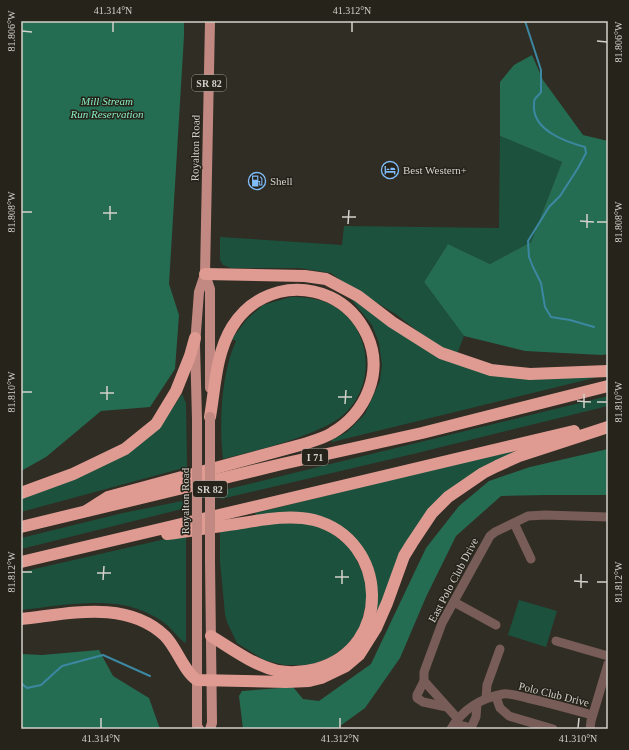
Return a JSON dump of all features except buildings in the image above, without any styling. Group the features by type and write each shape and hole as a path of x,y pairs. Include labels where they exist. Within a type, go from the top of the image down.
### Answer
{"highway":[{"path":"205,274 313,276 326,280 358,296 392,322 441,353 491,370 530,374 608,371"},
{"path":"86,511 108,497 304,444 332,433 350,419 356,412 364,401 371,386 374,370 372,352 368,338 360,322 342,303 312,291 285,291 263,298 251,305 231,328 222,348 210,417"},
{"path":"21,493 73,474 125,449 156,424 176,391 190,356 195,338"},
{"name":"I 71","path":"21,527 282,464 422,433 608,386"},
{"path":"21,562 608,422"},
{"path":"21,619 95,611 115,612 134,617 151,626 164,636 175,648 193,678 197,680 286,682 309,681 321,678 346,666 359,655 376,628 402,562 412,543 432,513 448,497 477,477 518,456 608,427"},
{"path":"81,547 258,520 300,518 315,521 343,534 355,546 362,556 367,567 372,587 373,596 370,617 360,638 351,649 338,660 324,667 307,672 279,671 262,666 211,636"}],"main road":[{"name":"Royalton Road","path":"199,729 197,726 197,420 195,338 199,292 205,274 210,21"},
{"name":"Royalton Road","path":"205,274 210,289 210,729"}],"street":[{"name":"East Polo Club Drive","path":"447,707 423,702 417,698 417,694 424,681 424,672 442,624 490,536 495,532 528,516 545,515 608,517"},
{"path":"514,523 531,559"},
{"path":"454,602 496,625"},
{"path":"556,641 608,656"},
{"path":"486,698 487,686 500,649"},
{"path":"590,729 592,716 608,664"},
{"path":"424,681 447,707 454,724 471,728 476,717 477,704"},
{"name":"Polo Club Drive","path":"454,724 468,708 486,698 496,697 503,694 520,696 592,716"},
{"path":"496,697 500,708 509,716 553,729"}],"green space":[{"name":"Mill Stream Run Reservation","path":"21,21 184,21 184,36 169,284 179,315 175,369 150,407 101,411 46,457 21,471"},
{"path":"532,55 543,80 583,135 608,141 608,354 602,355 525,351 464,336 424,282 448,244 490,264 531,242 562,162 500,136 500,82 514,65"},
{"path":"500,136 562,162 531,242 490,264 448,244 424,282 464,336 457,354 434,344 397,315 346,284 331,273 299,268 231,268 223,265 220,260 220,237 342,245 344,226 499,228"},
{"path":"291,297 310,298 329,303 340,310 351,321 359,333 364,347 366,362 365,377 360,392 353,405 342,416 327,426 267,448 223,459 221,430 222,399 227,368 236,341 232,339 247,319 263,305"},
{"path":"350,298 456,362 606,375 332,442 332,440 347,432 365,414 380,381 382,365 379,343 372,325"},
{"path":"182,394 186,403 187,467 21,512 21,497 49,487 166,418"},
{"path":"608,396 608,406 221,499 220,491"},
{"path":"608,449 608,495 501,496 456,536 426,597 400,658 365,708 336,729 243,729 239,696 242,691 293,687 303,699 319,701 371,664 426,548 459,506 489,481 530,467"},
{"path":"513,450 514,454 430,510 372,627 377,601 376,578 368,557 352,537 336,524 318,517 256,515 255,513"},
{"path":"187,500 186,508 21,549 21,538 123,513"},
{"path":"290,521 323,527 350,547 366,579 368,596 360,628 346,646 331,657 316,663 305,665 284,665 264,660 237,643 227,622 225,614 220,561 220,528"},
{"path":"186,536 186,643 180,639 168,626 154,616 129,606 83,603 21,610 21,572 170,538"},
{"path":"519,600 557,611 546,647 508,635"},
{"path":"99,650 113,676 149,698 160,729 21,729 21,654 42,655"}],"waterway":[{"path":"525,21 541,70 541,92 534,100 535,114 538,121 552,134 569,142 585,147 586,153 560,196 549,207 528,241 529,257 541,283 545,307 551,317 570,320 594,327"},
{"path":"21,683 27,688 41,685 62,666 103,655 150,676"}],"place":[{"name":"Best Western+","path":"390,170"},
{"name":"Shell","path":"257,181"}]}
